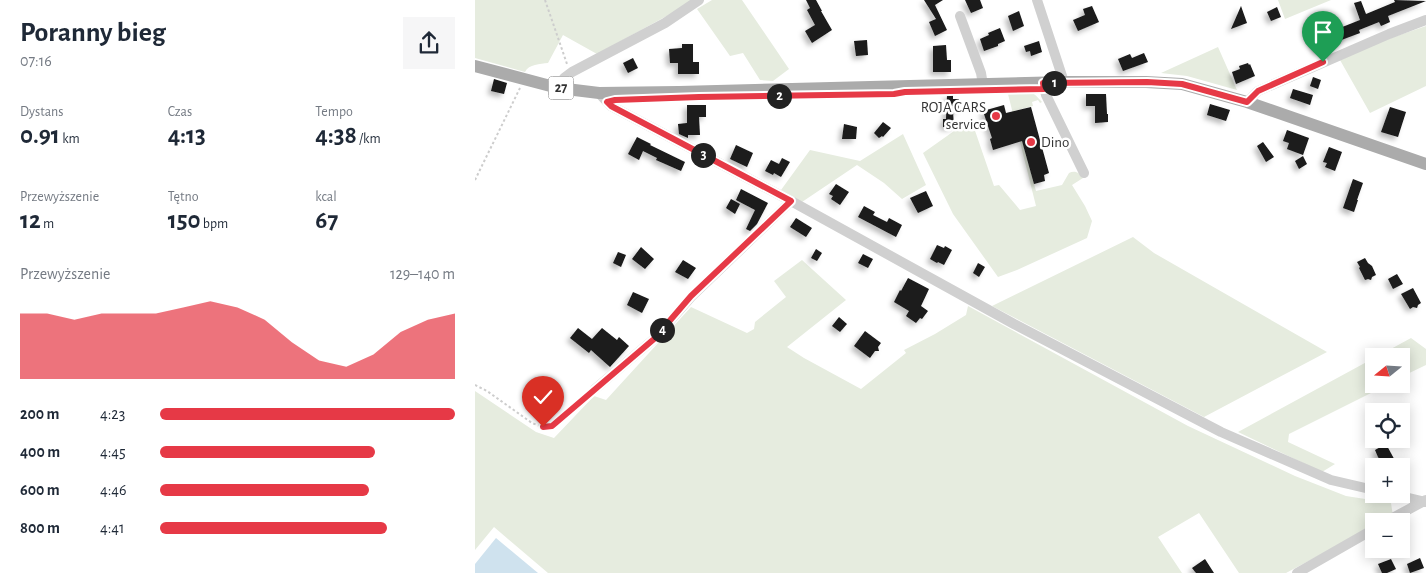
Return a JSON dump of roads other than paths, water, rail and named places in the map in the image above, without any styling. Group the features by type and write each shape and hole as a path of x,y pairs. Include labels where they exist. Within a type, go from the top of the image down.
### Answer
{"main road":[{"name":"27","path":"475,66 558,88 599,93 1064,82 1182,84 1247,102 1426,164"}],"street":[{"path":"558,88 564,78 572,72 665,23 699,0"},
{"path":"1037,0 1064,82"},
{"path":"960,16 981,73 983,85"},
{"path":"1247,102 1258,91 1389,34 1426,20"},
{"path":"1043,83 1046,95 1084,173"},
{"path":"599,93 611,106 791,201 1014,324 1221,432 1331,480 1365,488"},
{"path":"595,389 654,339 691,296 791,201"},
{"path":"1410,498 1425,501"},
{"path":"1402,513 1425,501"},
{"path":"1297,573 1365,534"}],"water":[{"path":"496,538 538,573 475,573 475,564"}],"place":[{"name":"ROJA CARS service","path":"996,116"},
{"name":"Dino","path":"1031,142"}]}
